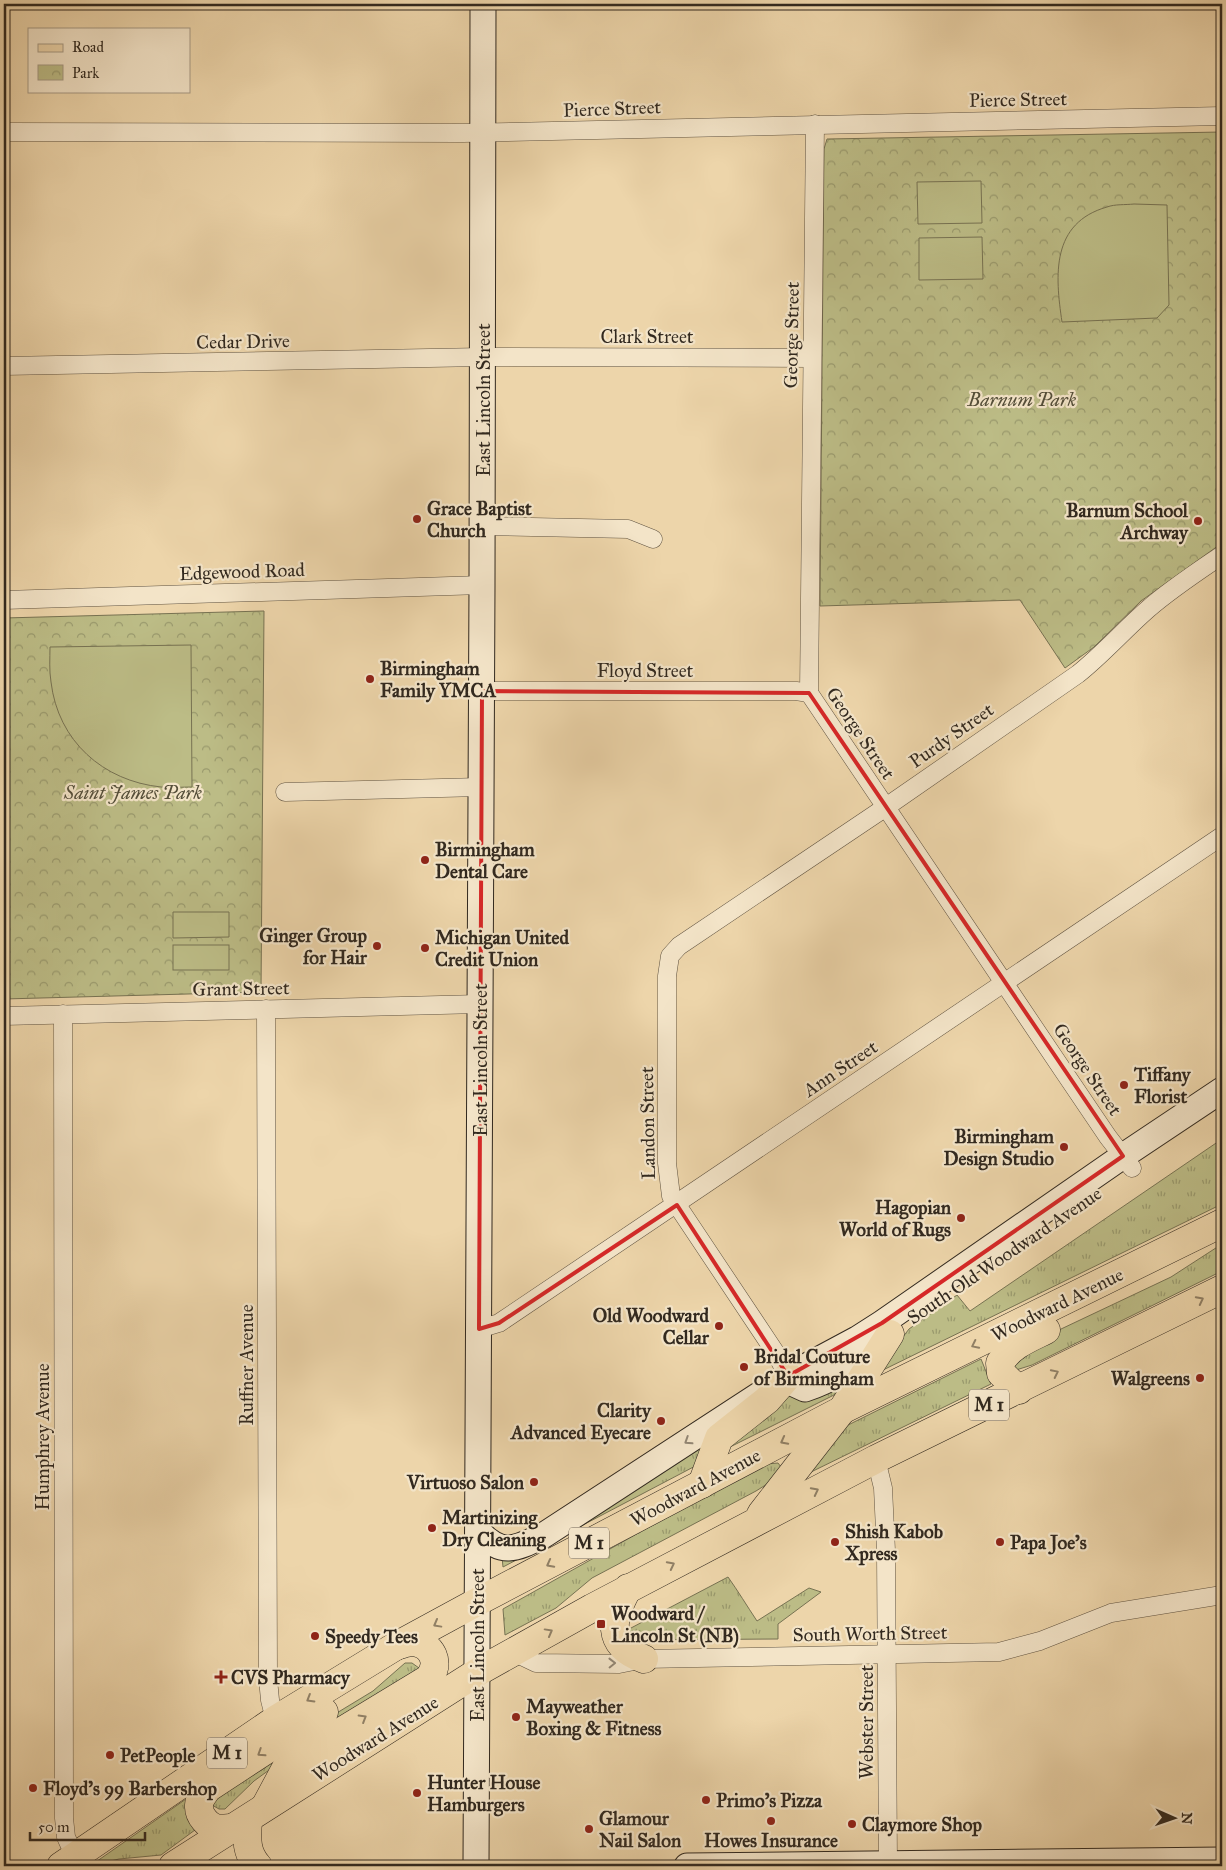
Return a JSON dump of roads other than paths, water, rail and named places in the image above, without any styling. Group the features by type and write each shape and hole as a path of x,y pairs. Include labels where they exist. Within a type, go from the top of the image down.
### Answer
{"main road":[{"name":"Woodward Avenue","path":"68,1862 275,1720 396,1646 842,1410 1222,1224"},
{"path":"1019,1390 1001,1373 1000,1363 1016,1345 1163,1271 1191,1238"},
{"name":"Woodward Avenue","path":"173,1866 476,1674 628,1588 876,1459 1222,1289"},
{"path":"756,1521 842,1410 890,1334"},
{"path":"702,1484 719,1438 767,1400 788,1376"},
{"path":"628,1588 616,1613 617,1638 621,1646 630,1654 644,1659"},
{"path":"258,1866 249,1851 247,1842 249,1818 288,1764 428,1679 434,1672 435,1662 432,1653 422,1645 412,1642 396,1646"},
{"path":"249,1818 217,1828 208,1824 198,1807 201,1798 208,1788 336,1704 344,1692 346,1677"}],"street":[{"name":"East Lincoln Street","path":"476,1866 482,691 483,4"},
{"name":"Pierce Street","path":"4,132 483,133 1222,116"},
{"name":"George Street","path":"815,124 808,693 1127,1162"},
{"name":"Clark Street","path":"483,358 812,358"},
{"name":"Cedar Drive","path":"4,366 483,358"},
{"path":"482,526 628,529 653,539"},
{"name":"Purdy Street","path":"670,956 679,946 886,807 1078,674 1096,660 1147,610 1222,555"},
{"name":"Edgewood Road","path":"4,600 482,585"},
{"name":"Floyd Street","path":"482,691 808,693"},
{"path":"284,792 481,787"},
{"name":"Ann Street","path":"479,1329 499,1323 1222,836"},
{"name":"Landon Street","path":"670,956 667,976 667,1163 668,1184 671,1196 788,1376"},
{"name":"Grant Street","path":"4,1016 480,1004"},
{"name":"Ruffner Avenue","path":"266,1009 268,1679 270,1700 275,1720"},
{"name":"Humphrey Avenue","path":"63,1014 64,1818 68,1862"},
{"name":"South Old Woodward Avenue","path":"788,1376 794,1384 805,1389 823,1384 858,1362 904,1322 1127,1162 1222,1090"},
{"name":"South Old Woodward Avenue","path":"478,1531 491,1544 507,1548 526,1544 544,1535 788,1376 857,1339 1127,1162 1222,1107"},
{"name":"Webster Street","path":"876,1459 885,1504 888,1865"},
{"name":"South Worth Street","path":"513,1652 536,1663 619,1664 644,1659 1000,1652 1040,1641 1111,1613 1222,1595"},
{"path":"687,1866 1084,1864 1222,1860"}],"place":[{"name":"Grace Baptist Church","path":"417,519"},
{"name":"Barnum School Archway","path":"1198,521"},
{"name":"Birmingham Family YMCA","path":"370,679"},
{"name":"Birmingham Dental Care","path":"425,860"},
{"name":"Ginger Group for Hair","path":"377,946"},
{"name":"Michigan United Credit Union","path":"425,948"},
{"name":"Tiffany Florist","path":"1124,1085"},
{"name":"Birmingham Design Studio","path":"1064,1147"},
{"name":"Hagopian World of Rugs","path":"961,1218"},
{"name":"Old Woodward Cellar","path":"719,1326"},
{"name":"Bridal Couture of Birmingham","path":"744,1367"},
{"name":"Walgreens","path":"1200,1378"},
{"name":"Clarity Advanced Eyecare","path":"661,1421"},
{"name":"Virtuoso Salon","path":"534,1482"},
{"name":"Martinizing Dry Cleaning","path":"432,1528"},
{"name":"Shish Kabob Xpress","path":"835,1542"},
{"name":"Papa Joe's","path":"1000,1542"},
{"name":"Woodward / Lincoln St (NB)","path":"601,1624"},
{"name":"Speedy Tees","path":"315,1636"},
{"name":"CVS Pharmacy","path":"221,1677"},
{"name":"Mayweather Boxing & Fitness","path":"516,1717"},
{"name":"PetPeople","path":"110,1755"},
{"name":"Floyd's 99 Barbershop","path":"33,1788"},
{"name":"Hunter House Hamburgers","path":"417,1793"},
{"name":"Primo's Pizza","path":"706,1800"},
{"name":"Howes Insurance","path":"771,1821"},
{"name":"Claymore Shop","path":"852,1824"},
{"name":"Glamour Nail Salon","path":"589,1829"}],"park label":[{"name":"Barnum Park","path":"1022,399"},
{"name":"Saint James Park","path":"133,792"}]}
